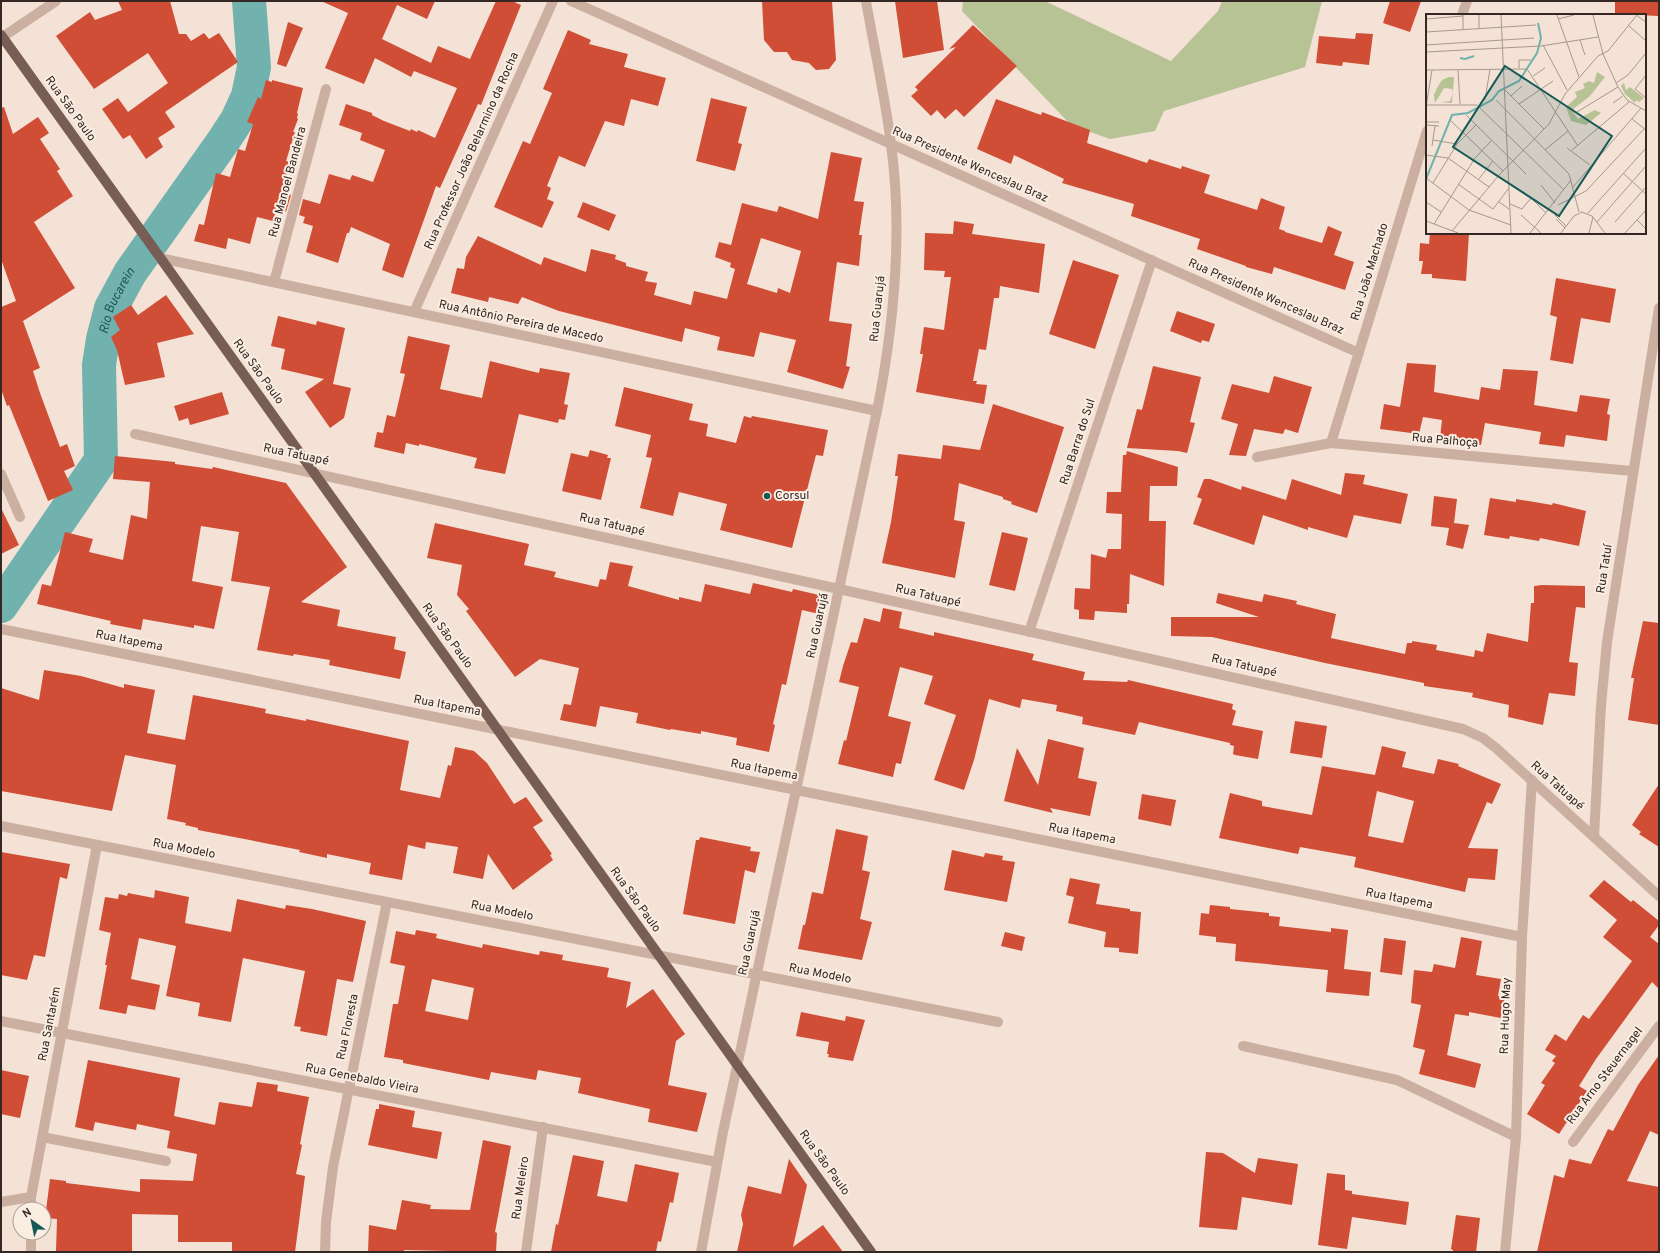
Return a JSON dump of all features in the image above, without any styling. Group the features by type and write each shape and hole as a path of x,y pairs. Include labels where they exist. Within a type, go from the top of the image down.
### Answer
{"main road":[{"name":"Rua São Paulo","path":"1,37 872,1252"}],"street":[{"path":"1,37 56,1"},
{"name":"Rua Professor João Belarmino da Rocha","path":"414,312 553,1"},
{"name":"Rua Presidente Wenceslau Braz","path":"571,1 1359,353"},
{"name":"Rua Guarujá","path":"701,1252 717,1162 877,411 890,326 896,265 896,198 892,144 866,1"},
{"path":"1462,14 1467,1"},
{"name":"Rua Manoel Bandeira","path":"274,282 326,89"},
{"name":"Rua João Machado","path":"1331,443 1426,134"},
{"name":"Rua Antônio Pereira de Macedo","path":"160,258 877,411"},
{"name":"Rua Barra do Sul","path":"1029,632 1152,260"},
{"name":"Rua Tatuí","path":"1594,837 1601,705 1607,642 1632,471 1659,308"},
{"name":"Rua Tatuapé","path":"135,434 314,472 1463,729 1483,738 1496,748 1659,896"},
{"name":"Rua Palhoça","path":"1257,457 1331,443 1632,471"},
{"path":"1,474 20,516"},
{"name":"Rua Itapema","path":"4,629 1522,937"},
{"name":"Rua Hugo May","path":"1505,1252 1516,1137 1522,937 1532,780"},
{"name":"Rua Modelo","path":"1,826 998,1022"},
{"name":"Rua Santarém","path":"31,1201 97,845"},
{"name":"Rua Floresta","path":"325,1252 329,1193 348,1089 387,902"},
{"name":"Rua Genebaldo Vieira","path":"1,1021 717,1162"},
{"name":"Rua Arno Steuernagel","path":"1572,1142 1659,1026"},
{"path":"1243,1046 1397,1080 1516,1137"},
{"name":"Rua Meleiro","path":"526,1252 543,1127"},
{"path":"42,1137 166,1160"},
{"path":"1,1202 31,1197"},
{"path":"31,1241 31,1252"}],"green space":[{"path":"963,1 1045,1 1171,61 1218,11 1222,1 1322,1 1305,67 1164,111 1155,131 1110,139 1071,125 962,11"}],"building":[{"path":"118,1 170,1 179,34 186,34 191,41 204,33 209,39 219,33 238,62 165,112 175,127 158,138 163,147 146,159 130,135 123,139 102,109 118,98 128,112 168,83 148,53 94,89 56,36 90,12 95,20 122,10"},
{"path":"321,1 435,1 427,19 397,5 382,39 431,63 438,46 470,59 496,1 512,1 521,5 481,105 478,104 440,188 436,186 403,278 382,270 390,244 351,227 349,233 347,233 338,263 306,252 313,226 303,223 305,217 299,215 303,199 320,204 329,174 350,180 352,175 373,182 385,150 360,140 362,133 339,125 346,104 372,113 372,115 384,121 410,131 411,129 417,132 418,130 435,138 457,88 414,71 411,77 375,58 364,84 325,68 348,13"},
{"path":"762,1 832,1 836,60 829,69 816,70 809,63 792,60 787,52 774,52 764,40"},
{"path":"895,1 937,1 944,50 903,58"},
{"path":"1390,1 1421,1 1410,32 1383,23"},
{"path":"1615,1 1659,1 1659,16 1646,15 1646,14 1615,14"},
{"path":"288,22 303,28 286,67 277,64"},
{"path":"973,25 1017,66 964,117 956,109 945,119 937,110 931,116 911,96 918,90 915,87 956,47 949,49"},
{"path":"568,30 591,40 589,44 628,54 624,67 666,78 658,106 631,99 624,126 605,121 585,167 559,156 547,186 551,188 547,199 554,202 542,228 494,207 523,141 530,144 552,93 543,89"},
{"path":"1356,33 1373,34 1369,65 1343,62 1342,66 1316,63 1319,36 1355,39"},
{"path":"266,80 272,82 272,80 303,88 297,113 298,119 293,132 295,132 286,161 290,162 281,193 291,195 286,212 276,210 273,221 257,217 250,244 228,238 226,249 194,241 199,224 204,225 216,173 230,177 238,149 245,151 253,124 247,122 258,97 261,99"},
{"path":"711,98 747,107 738,143 742,144 735,171 696,161"},
{"path":"996,99 1041,115 1042,112 1090,130 1087,143 1147,163 1149,159 1181,169 1182,166 1210,175 1204,193 1257,210 1261,198 1285,207 1279,229 1285,232 1322,243 1328,226 1342,232 1334,255 1354,262 1345,290 1274,267 1272,274 1246,267 1197,249 1200,239 1131,216 1134,204 1062,183 1064,179 1014,155 1011,164 977,149"},
{"path":"4,107 13,134 38,117 49,133 40,139 60,169 57,171 73,196 34,222 75,288 23,321 40,368 33,371 40,393 60,447 67,444 75,466 64,471 73,490 48,501 1,389 1,307 16,301 1,259 1,108"},
{"path":"831,152 862,158 854,201 864,202 859,235 862,235 859,266 837,262 829,321 852,324 846,366 850,367 843,389 787,372 796,340 760,332 754,357 717,350 720,337 685,328 682,342 559,311 522,297 518,304 489,297 488,302 451,293 457,268 464,269 466,257 478,236 541,265 544,257 586,272 591,249 616,255 615,259 626,263 626,266 648,272 645,281 657,283 654,295 691,305 694,291 727,299 735,269 730,267 731,263 715,257 719,242 731,245 742,203 777,212 779,206 818,219","holes":["761,238 801,251 790,293 778,288 777,293 747,284"]},
{"path":"583,202 616,215 609,231 577,217"},
{"path":"954,221 974,224 972,234 1045,244 1039,293 1000,286 999,298 994,298 986,350 979,349 973,381 977,381 976,384 987,385 984,404 916,392 923,354 920,354 924,327 944,330 951,277 944,277 945,271 924,270 925,233 953,234"},
{"path":"1430,234 1469,234 1466,281 1432,278 1432,274 1421,274 1423,261 1419,261 1420,243 1429,244"},
{"path":"1073,260 1119,275 1095,349 1049,334"},
{"path":"1556,278 1616,289 1610,323 1581,318 1573,364 1550,360 1557,317 1550,315"},
{"path":"166,295 194,334 157,343 165,377 125,385 117,350 111,337 120,330 113,317 131,305 138,315"},
{"path":"1177,311 1215,324 1209,342 1202,340 1201,343 1170,331"},
{"path":"278,316 316,325 317,321 345,328 333,384 351,388 344,418 330,428 305,392 324,379 281,369 285,349 271,346"},
{"path":"408,336 450,345 440,389 482,398 490,361 539,373 540,368 570,373 564,404 568,405 565,420 559,419 558,423 519,414 505,474 474,468 477,458 419,444 419,446 406,443 404,454 374,447 377,432 383,433 387,415 395,417 405,374 400,373"},
{"path":"1407,363 1436,365 1434,392 1479,400 1481,387 1500,390 1503,369 1538,371 1534,405 1577,412 1580,395 1610,399 1607,414 1610,415 1607,441 1566,435 1564,447 1539,444 1541,432 1485,423 1481,445 1440,438 1442,420 1423,417 1419,434 1380,429 1384,404 1400,407"},
{"path":"1153,366 1201,377 1190,422 1195,423 1187,453 1178,451 1127,448 1137,409 1142,410"},
{"path":"1274,376 1312,387 1298,433 1285,429 1283,434 1254,429 1246,456 1229,455 1238,424 1221,419 1232,384 1269,393"},
{"path":"624,387 693,404 689,420 708,424 706,436 736,443 744,416 751,418 752,416 828,430 823,456 816,455 792,548 720,530 727,504 679,492 673,516 640,508 652,458 646,457 651,435 615,426"},
{"path":"222,392 229,414 190,425 188,418 179,421 174,406"},
{"path":"993,404 1064,427 1037,513 1011,504 1012,502 1003,499 1003,497 959,483 954,520 965,522 955,578 882,563 891,522 898,476 895,476 898,454 941,459 943,445 980,450"},
{"path":"590,450 608,455 607,458 611,458 601,500 562,491 571,453 588,457"},
{"path":"1127,451 1178,467 1177,486 1150,486 1149,521 1166,521 1164,586 1130,574 1129,604 1127,604 1127,613 1095,611 1094,620 1079,619 1079,610 1074,609 1075,588 1090,589 1091,554 1106,558 1108,549 1121,549 1122,514 1106,513 1107,492 1121,492 1123,455 1126,455"},
{"path":"115,456 175,462 175,464 212,469 213,467 286,483 347,567 301,602 340,610 337,626 396,637 394,649 406,652 400,679 329,665 330,660 257,650 270,587 231,581 239,532 201,526 192,581 223,587 214,629 194,625 194,628 143,619 141,630 110,624 111,621 37,604 42,584 51,586 65,532 93,539 89,552 123,560 131,515 147,519 150,482 113,479"},
{"path":"1345,473 1365,475 1363,484 1408,494 1401,524 1354,515 1347,538 1308,527 1308,530 1263,515 1254,545 1193,524 1202,499 1197,497 1204,479 1210,479 1241,490 1242,486 1286,500 1292,479 1341,495"},
{"path":"1434,496 1457,499 1454,523 1469,525 1463,549 1446,545 1449,528 1431,526"},
{"path":"1490,498 1516,502 1516,499 1552,505 1553,503 1586,511 1579,546 1540,538 1539,541 1510,536 1509,539 1484,535"},
{"path":"1,508 19,545 1,554"},
{"path":"435,523 529,544 524,565 556,572 554,577 598,587 600,579 606,580 610,562 633,566 628,586 679,600 679,597 701,602 705,584 750,594 753,583 792,592 793,589 819,595 822,600 819,614 802,610 786,685 782,684 773,724 775,725 769,752 736,745 737,738 701,731 701,734 670,730 636,723 638,713 600,706 596,727 560,720 564,704 571,705 579,668 540,659 515,677 466,611 469,609 457,595 462,565 427,558"},
{"path":"1002,532 1028,538 1015,591 989,585"},
{"path":"1534,586 1585,586 1585,608 1576,607 1569,662 1578,663 1575,696 1549,693 1543,725 1508,717 1509,705 1472,697 1473,693 1424,686 1424,683 1325,663 1212,637 1171,636 1171,617 1259,617 1216,603 1218,593 1262,602 1264,594 1297,601 1296,604 1336,614 1331,638 1405,654 1407,643 1412,643 1412,641 1437,645 1436,650 1474,657 1475,650 1483,652 1487,633 1528,642 1531,603 1534,603"},
{"path":"883,608 902,612 899,628 934,636 934,632 1034,654 1032,660 1085,672 1083,680 1127,682 1128,680 1233,704 1232,709 1236,711 1232,725 1263,731 1258,759 1233,754 1234,746 1230,745 1230,743 1139,722 1135,735 1082,724 1083,717 1056,711 1057,705 1022,699 1020,708 989,699 974,760 964,790 934,780 956,715 924,704 933,676 900,667 888,716 911,722 901,764 896,763 893,777 838,764 844,740 846,741 859,687 839,682 843,666 851,642 857,643 864,618 880,622"},
{"path":"1643,621 1659,623 1659,725 1628,720 1634,678 1631,678"},
{"path":"44,670 81,676 124,688 124,684 155,690 147,733 185,740 193,695 266,709 265,713 306,721 306,719 409,741 400,790 440,798 448,765 451,766 455,747 474,751 487,763 514,804 526,797 543,821 533,827 552,854 550,855 553,860 513,890 488,854 483,879 453,873 458,847 426,842 425,849 408,845 402,880 369,874 371,863 327,854 327,858 299,852 300,850 198,830 198,828 185,825 186,823 167,819 176,765 125,755 112,811 1,791 1,688 39,700"},
{"path":"1295,721 1327,726 1322,758 1290,753"},
{"path":"1048,739 1084,748 1078,778 1097,782 1090,816 1050,808 1053,813 1004,801 1017,748 1038,785"},
{"path":"1382,746 1406,752 1402,767 1434,774 1438,759 1459,764 1458,766 1501,784 1492,804 1487,802 1468,848 1498,849 1495,880 1468,878 1465,892 1354,867 1356,857 1300,847 1298,854 1219,838 1230,793 1262,801 1262,806 1312,815 1322,766 1375,775","holes":["1377,791 1414,801 1403,843 1368,836"]},
{"path":"1659,784 1659,847 1639,834 1641,832 1632,825"},
{"path":"1142,794 1176,800 1171,826 1138,819"},
{"path":"836,829 868,836 862,870 870,872 860,919 872,922 862,960 798,949 812,892 823,894"},
{"path":"700,837 751,847 750,851 760,852 755,873 745,870 735,924 683,914 696,840 699,840"},
{"path":"952,850 984,857 985,853 1003,856 1002,860 1015,862 1007,902 944,890"},
{"path":"1,852 70,864 67,879 60,877 45,957 34,955 27,980 1,975"},
{"path":"1070,878 1100,884 1096,904 1141,912 1138,954 1119,952 1119,948 1104,947 1106,932 1068,923 1074,897 1066,895"},
{"path":"1604,880 1631,902 1633,900 1659,921 1659,925 1650,937 1659,944 1659,989 1652,982 1596,1059 1579,1086 1587,1091 1559,1134 1527,1114 1545,1085 1541,1083 1555,1063 1552,1061 1556,1056 1545,1050 1555,1034 1566,1041 1583,1015 1589,1019 1632,961 1603,937 1617,920 1589,896"},
{"path":"155,890 189,897 185,923 231,932 237,899 285,909 286,905 312,909 366,921 353,982 337,979 327,1036 300,1031 301,1027 294,1026 305,971 243,958 231,1022 198,1016 200,1003 166,996 176,946 139,938 131,979 160,985 155,1010 128,1005 126,1014 99,1009 111,933 99,930 105,897 118,899 119,894 127,896 128,893 154,898"},
{"path":"1210,905 1230,907 1230,909 1269,913 1269,916 1280,917 1279,926 1331,932 1331,928 1348,930 1344,969 1371,972 1369,996 1326,992 1328,970 1235,961 1236,944 1216,942 1216,937 1199,935 1201,913 1209,914"},
{"path":"416,930 437,934 436,938 482,948 483,944 539,955 540,951 563,955 562,960 609,968 607,977 631,982 626,1008 653,989 685,1034 676,1041 668,1085 707,1093 697,1132 648,1122 650,1109 578,1093 581,1078 538,1070 536,1080 491,1072 489,1080 403,1063 403,1060 384,1057 393,1004 398,1004 405,966 390,963 396,931 415,935","holes":["432,979 474,988 468,1020 425,1011"]},
{"path":"1005,932 1025,937 1022,951 1001,946"},
{"path":"1461,937 1482,941 1476,975 1501,979 1498,996 1505,997 1501,1018 1469,1012 1469,1016 1455,1014 1447,1055 1481,1064 1475,1088 1419,1074 1425,1050 1413,1047 1421,1005 1411,1003 1414,970 1432,972 1434,964 1455,968"},
{"path":"1384,938 1406,941 1402,975 1380,972"},
{"path":"801,1012 845,1021 846,1016 865,1020 853,1061 828,1057 829,1042 796,1036"},
{"path":"1659,1055 1659,1135 1650,1131 1627,1181 1659,1187 1659,1252 1537,1252 1554,1175 1564,1178 1569,1159 1591,1164 1608,1129 1613,1131 1638,1085"},
{"path":"88,1060 180,1078 174,1116 215,1125 219,1102 252,1107 257,1082 278,1085 277,1091 309,1097 296,1174 305,1176 295,1252 232,1252 232,1242 178,1242 178,1215 132,1214 132,1252 56,1252 57,1219 52,1219 52,1201 47,1201 50,1179 66,1181 66,1183 140,1192 140,1179 193,1181 197,1154 167,1148 170,1131 137,1124 136,1130 95,1122 93,1131 75,1127"},
{"path":"1,1070 29,1076 20,1118 1,1114"},
{"path":"379,1104 415,1111 412,1127 442,1132 437,1159 368,1145 376,1109 379,1109"},
{"path":"483,1140 511,1146 495,1232 497,1233 496,1252 404,1250 404,1252 368,1252 369,1225 396,1230 402,1200 431,1205 430,1209 470,1210"},
{"path":"1206,1152 1223,1153 1255,1173 1258,1158 1298,1164 1292,1205 1242,1197 1237,1230 1199,1227"},
{"path":"573,1155 604,1161 597,1196 627,1202 635,1164 679,1173 673,1203 670,1202 661,1242 658,1241 656,1252 551,1252 556,1224 558,1225"},
{"path":"789,1159 807,1185 793,1247 823,1225 843,1252 737,1252 743,1224 741,1215 748,1186 781,1194"},
{"path":"1327,1173 1345,1175 1345,1190 1352,1191 1352,1194 1409,1202 1406,1225 1352,1217 1347,1249 1318,1245"},
{"path":"1456,1215 1480,1218 1476,1252 1453,1252 1451,1249"}],"waterway":[{"name":"Rio Bucarein","path":"1,606 101,460 99,365 103,339 111,308 130,273 237,120 248,96 254,67 249,1"}],"place":[{"name":"Corsul","path":"767,496"}]}
